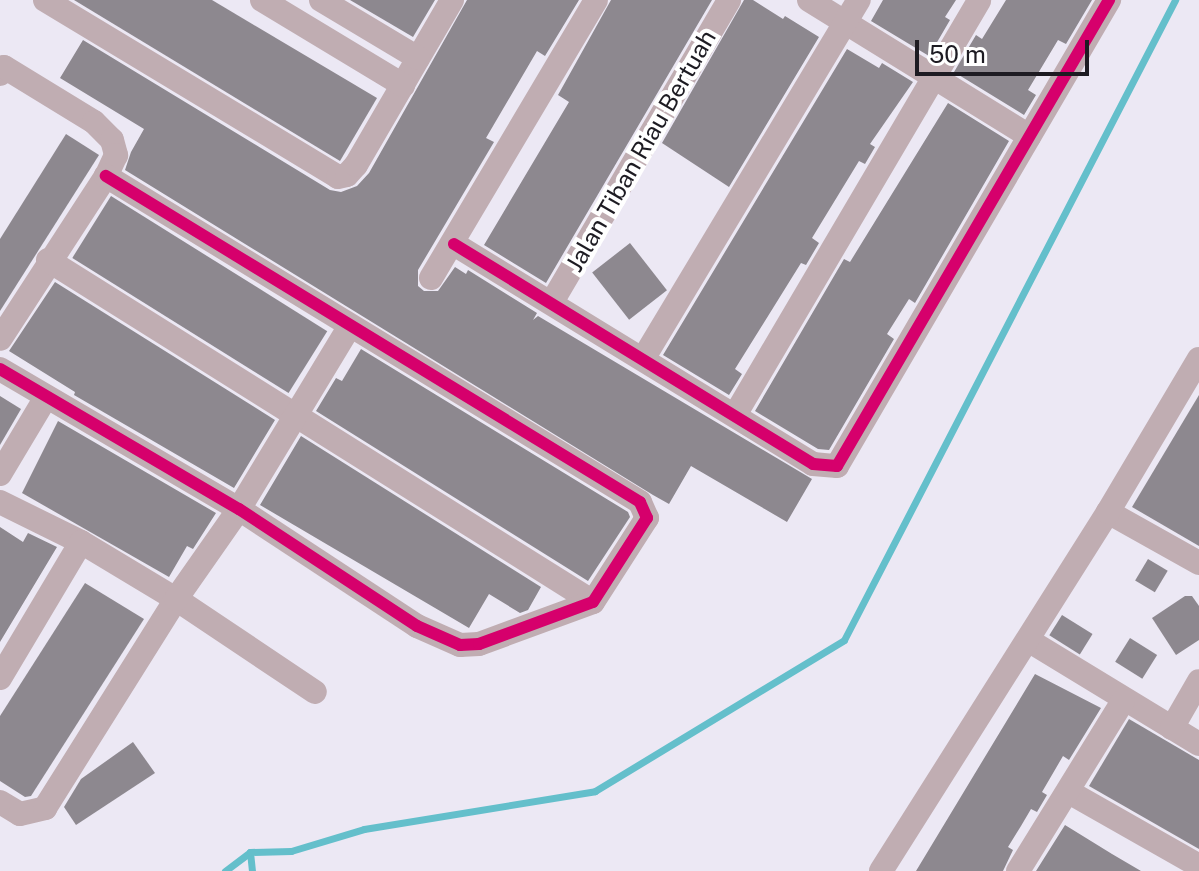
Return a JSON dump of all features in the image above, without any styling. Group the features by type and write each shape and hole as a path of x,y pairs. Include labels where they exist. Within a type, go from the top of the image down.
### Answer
{"street":[{"path":"45,0 338,177 347,175 356,165 452,0"},
{"path":"262,0 403,85"},
{"path":"321,0 418,58"},
{"path":"431,278 454,244 596,0"},
{"name":"Jalan Tiban Riau Bertuah","path":"552,302 729,0"},
{"path":"809,0 1029,136"},
{"path":"643,359 859,0"},
{"path":"735,415 979,0"},
{"path":"454,244 813,464 837,466 1109,0"},
{"path":"0,74 4,67 106,132 116,155 106,176 48,260 0,339"},
{"path":"0,369 239,509 417,626 460,645 479,644 593,602 647,518 640,502 106,176"},
{"path":"48,260 593,602"},
{"path":"0,802 20,814 45,808 176,599 239,509 350,326"},
{"path":"881,871 1108,512 1199,359"},
{"path":"0,474 46,397"},
{"path":"0,502 81,542 176,599 315,692"},
{"path":"1108,512 1199,563"},
{"path":"0,678 81,542"},
{"path":"1028,640 1123,701 1199,744"},
{"path":"1172,728 1199,681"},
{"path":"1018,871 1123,701"},
{"path":"1069,792 1199,866"}],"building":[{"path":"74,0 212,0 377,98 340,161"},
{"path":"350,0 435,0 413,37"},
{"path":"467,0 579,0 545,56 537,51 486,138 494,142 418,270 418,286 424,291 438,291 455,267 466,274 468,270 537,313 533,320 538,316 812,479 787,522 691,466 669,504 653,495 125,170 144,129 60,78 83,40 330,190 341,192 357,186 369,173"},
{"path":"611,0 712,0 546,283 484,245 569,102 558,95"},
{"path":"744,0 753,0 819,37 729,187 662,143"},
{"path":"883,0 956,0 945,17 950,20 929,56 871,21"},
{"path":"1006,0 1092,0 1066,44 1058,40 1028,90 1036,95 1024,115 954,72 976,35 982,39"},
{"path":"847,49 879,68 882,63 913,82 870,144 875,147 865,164 859,161 812,238 819,243 806,265 801,263 735,369 742,374 729,395 663,355"},
{"path":"948,103 1009,141 915,303 909,299 887,334 894,339 829,450 818,449 755,411 844,259 850,262"},
{"path":"66,134 99,155 0,311 0,239"},
{"path":"111,196 327,331 289,393 72,258"},
{"path":"630,243 667,290 629,320 592,273"},
{"path":"55,282 275,420 234,488 74,395 75,392 9,351"},
{"path":"361,349 628,512 630,517 588,581 316,411 336,378 342,381"},
{"path":"1199,395 1199,546 1132,507"},
{"path":"0,396 21,409 0,445"},
{"path":"58,421 216,513 193,549 187,546 169,577 22,493"},
{"path":"301,436 541,587 528,610 520,613 489,594 469,628 260,505"},
{"path":"0,527 23,542 28,533 57,547 0,642"},
{"path":"1148,559 1168,571 1155,592 1135,580"},
{"path":"85,583 144,619 31,796 25,797 0,781 0,716"},
{"path":"1185,596 1192,596 1199,606 1199,640 1176,655 1152,618"},
{"path":"1062,615 1093,634 1080,654 1049,635"},
{"path":"1130,638 1157,655 1142,679 1115,662"},
{"path":"1035,674 1101,708 1069,760 1063,756 1042,792 1047,795 1037,812 1031,809 1008,847 1013,850 1003,871 916,871"},
{"path":"1129,719 1199,760 1199,849 1089,786"},
{"path":"133,742 155,773 76,825 64,807 81,779"},
{"path":"1065,825 1112,854 1141,871 1036,871"}],"waterway":[{"path":"225,871 250,852 291,851 364,829 595,791 844,640 1175,0"},
{"path":"250,852 252,871"}],"cycle path":[{"path":"454,244 813,464 837,466 1109,0"},
{"path":"0,369 239,509 417,626 460,645 479,644 593,602 647,518 640,502 106,176"}]}
